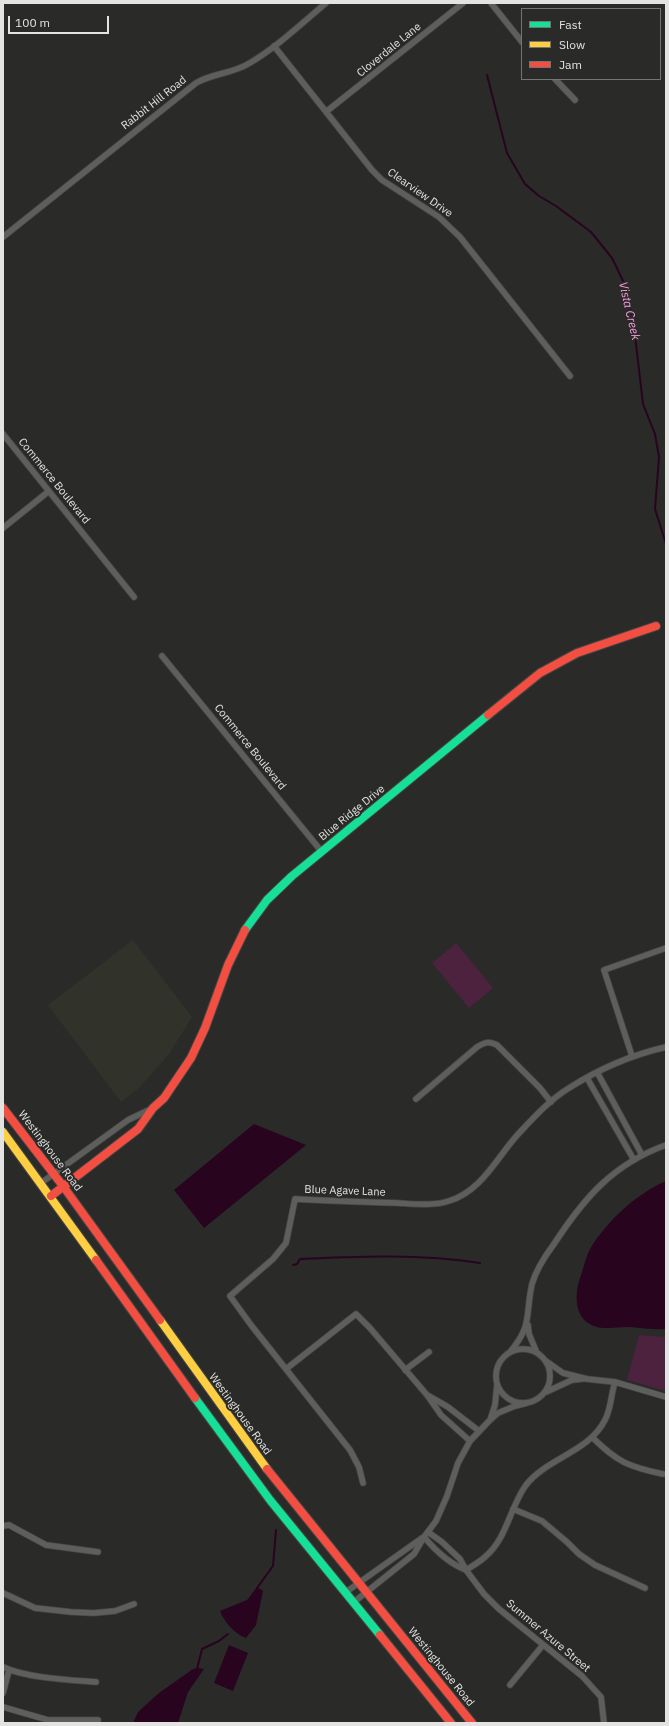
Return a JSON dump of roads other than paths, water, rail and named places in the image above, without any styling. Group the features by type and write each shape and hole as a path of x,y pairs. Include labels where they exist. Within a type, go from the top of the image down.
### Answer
{"main road":[{"name":"Blue Ridge Drive","path":"51,1196 138,1129 153,1108 164,1098 191,1058 228,965 246,928 267,900 322,852 540,673 577,653 656,626"},
{"name":"Westinghouse Road","path":"3,1108 63,1186 276,1481 472,1723"},
{"path":"3,1132 51,1196 191,1393 270,1500 451,1723"}],"street":[{"name":"Rabbit Hill Road","path":"3,237 196,83 206,77 243,66 274,46 326,3"},
{"name":"Cloverdale Lane","path":"327,111 463,3"},
{"path":"491,3 521,41"},
{"name":"Clearview Drive","path":"274,46 327,111 372,170 382,180 439,217 460,237 570,376"},
{"path":"555,80 575,100"},
{"name":"Commerce Boulevard","path":"3,434 134,597"},
{"path":"3,528 49,491"},
{"name":"Commerce Boulevard","path":"162,656 322,852"},
{"path":"632,1056 604,970 666,948"},
{"path":"416,1099 477,1047 483,1043 489,1042 497,1045 540,1088 551,1102"},
{"name":"Blue Agave Lane","path":"363,1483 359,1467 350,1450 251,1325 230,1296 273,1259 286,1242 295,1199 425,1204 448,1202 461,1197 478,1184 520,1131 568,1088 597,1072 632,1056 666,1047"},
{"path":"597,1072 642,1155"},
{"path":"587,1078 634,1160"},
{"name":"Blue Ridge Drive","path":"41,1183 128,1120 153,1108"},
{"path":"666,1145 634,1160 610,1176 590,1194 542,1262 532,1283 527,1321 528,1334 537,1353 563,1373 587,1379 615,1382 666,1397"},
{"path":"286,1369 356,1314 370,1328 442,1415 470,1441"},
{"path":"490,1420 495,1404 497,1381 496,1373 499,1364 503,1357 510,1352 521,1338 527,1321"},
{"path":"510,1352 524,1349 537,1353"},
{"path":"405,1370 429,1352"},
{"path":"544,1394 550,1381 550,1374 546,1361"},
{"path":"354,1602 414,1554 436,1521 447,1496 458,1463 470,1441 490,1420 508,1408 534,1401 553,1388 572,1380 587,1379"},
{"path":"497,1381 500,1389 511,1400 519,1403 527,1403"},
{"path":"466,1570 486,1556 495,1546 518,1498 536,1475 580,1447 597,1433 606,1419 615,1382"},
{"path":"427,1395 448,1407 479,1431"},
{"path":"592,1437 609,1454 624,1464 663,1474"},
{"path":"513,1509 542,1521 579,1554 595,1565 646,1588"},
{"path":"3,1526 8,1525 46,1545 98,1552"},
{"path":"346,1592 426,1534"},
{"name":"Summer Azure Street","path":"426,1534 453,1563 466,1570"},
{"name":"Summer Azure Street","path":"426,1534 442,1542 460,1559 466,1570 484,1594 543,1645 582,1676 601,1697 604,1723"},
{"path":"3,1593 35,1608 71,1612 94,1613 115,1611 134,1604"},
{"path":"510,1686 543,1645"},
{"path":"3,1667 9,1670 51,1678 96,1682"},
{"path":"3,1693 9,1670"},
{"path":"3,1707 48,1722 98,1720"}],"waterway":[{"name":"Vista Creek","path":"487,75 507,153 525,184 539,196 556,206 591,232 612,258 626,287 634,327 643,404 655,434 659,457 655,509 666,544"},
{"path":"293,1265 297,1264 300,1259 368,1257 435,1258 480,1263"},
{"path":"257,1588 273,1566 276,1530"},
{"path":"197,1669 202,1649 219,1641 228,1634"}]}
